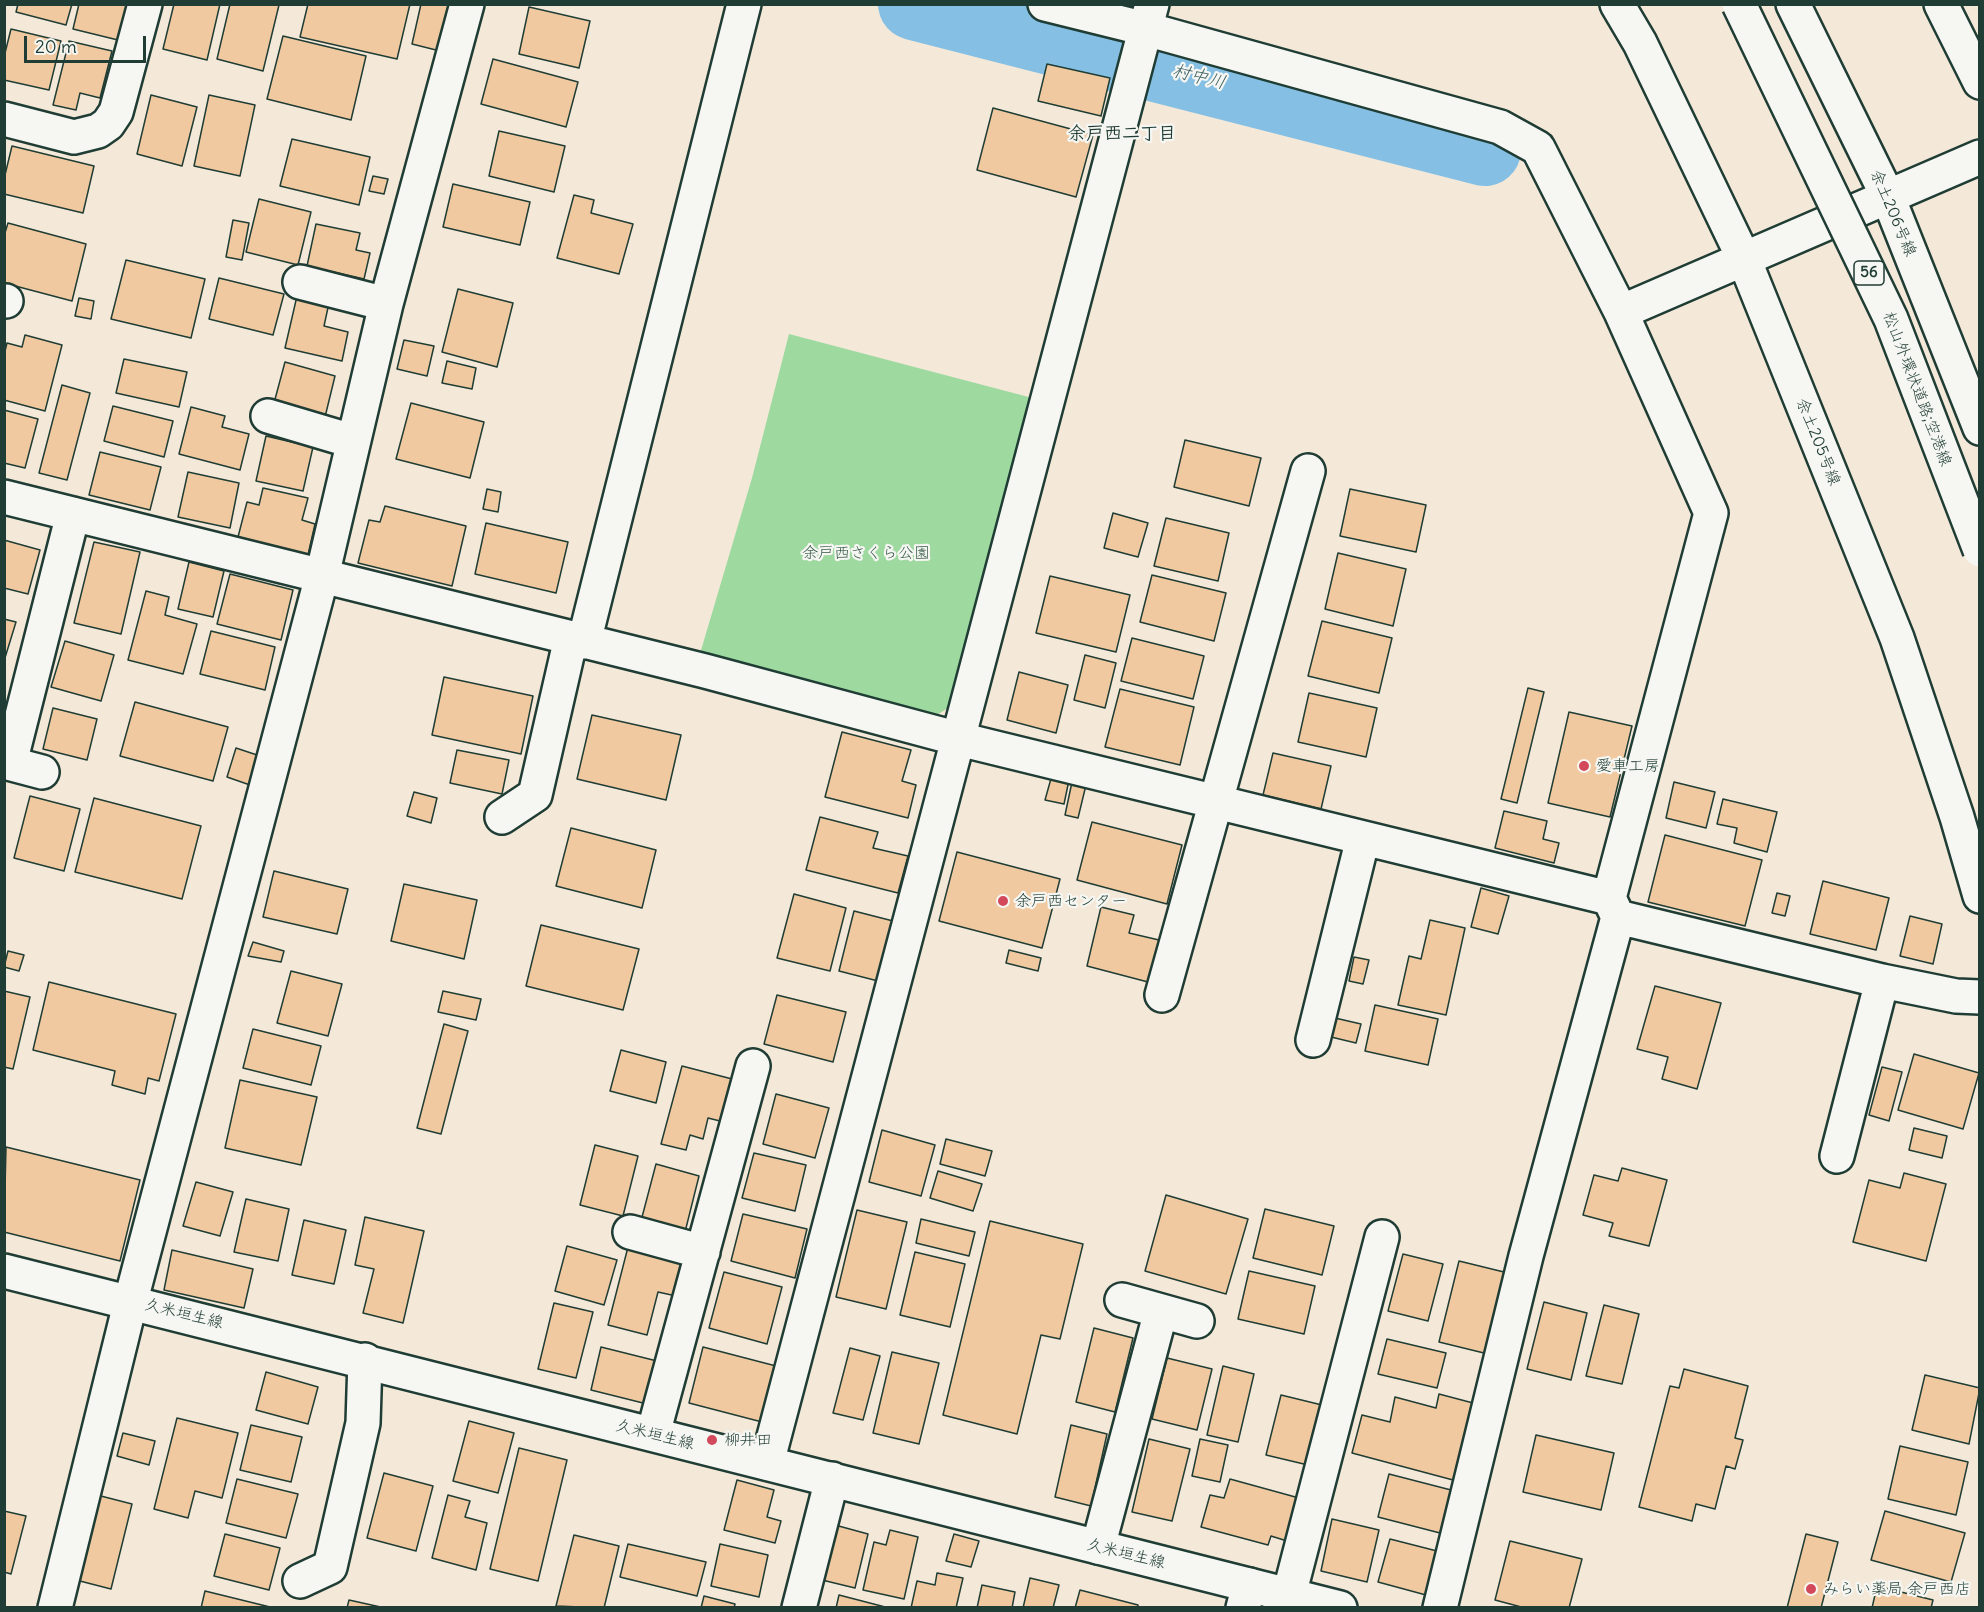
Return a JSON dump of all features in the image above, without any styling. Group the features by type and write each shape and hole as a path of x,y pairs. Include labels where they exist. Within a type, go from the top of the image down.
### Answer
{"main road":[{"path":"4,119 74,137 98,131 108,124 116,112 145,4"},
{"path":"62,1606 131,1300 322,576 386,304 467,4"},
{"path":"502,817 535,795 578,640 744,4"},
{"path":"1046,4 1147,25 1500,127 1538,148 1621,312 1711,513 1440,1608"},
{"name":"余土205号線","path":"1617,4 1640,43 1744,259 1897,638 1957,817 1980,896"},
{"name":"松山外環状道路;空港線","path":"1739,4 1891,319 1980,550"},
{"name":"余土206号線","path":"1793,4 1888,196 1980,428"},
{"path":"1941,4 1980,82"},
{"path":"767,1463 1147,25"},
{"path":"1621,312 1980,157"},
{"path":"300,282 386,304"},
{"path":"268,416 352,441"},
{"path":"1162,995 1218,802 1308,471"},
{"path":"4,497 578,640 959,739 1363,838 1882,981 1956,996 1980,997"},
{"path":"42,772 7,763 73,514"},
{"path":"1313,1040 1363,838"},
{"path":"1838,1156 1882,981"},
{"path":"653,1434 753,1066"},
{"path":"630,1232 703,1252"},
{"path":"1289,1595 1382,1237"},
{"name":"久米垣生線","path":"4,1271 131,1300 1098,1546 1246,1596 1289,1595 1340,1608"},
{"path":"1122,1300 1197,1320"},
{"path":"1098,1546 1161,1311"},
{"path":"300,1581 330,1567 363,1423 365,1360"},
{"path":"799,1608 832,1479"}],"green space":[{"name":"余戸西さくら公園","path":"789,334 1040,400 961,700 932,718 699,657 752,478"}],"building":[{"path":"18,4 72,4 66,25 16,12"},
{"path":"79,4 127,4 118,40 73,29"},
{"path":"174,4 220,4 207,60 163,49"},
{"path":"230,4 279,5 263,71 217,59"},
{"path":"308,4 410,4 397,59 300,37"},
{"path":"421,4 450,4 440,51 412,44"},
{"path":"529,7 590,21 579,68 519,54"},
{"path":"11,29 61,41 49,90 4,80 4,57"},
{"path":"283,36 366,56 351,120 267,99"},
{"path":"69,41 112,51 100,98 80,93 76,110 53,105"},
{"path":"493,59 578,82 566,127 481,104"},
{"path":"1047,64 1110,78 1101,116 1038,101"},
{"path":"151,95 197,107 182,166 137,154"},
{"path":"209,95 255,105 240,176 194,166"},
{"path":"993,108 1093,135 1076,197 977,170"},
{"path":"499,131 565,146 554,192 489,176"},
{"path":"292,139 370,157 359,205 280,186"},
{"path":"12,146 94,166 83,213 4,194 4,179"},
{"path":"373,176 388,179 384,194 369,191"},
{"path":"453,184 530,202 520,245 443,227"},
{"path":"574,195 594,200 591,213 633,224 619,274 557,258"},
{"path":"259,199 311,212 298,265 246,252"},
{"path":"233,220 249,223 242,260 226,257"},
{"path":"8,223 86,244 72,301 4,283 4,236"},
{"path":"316,224 360,233 356,250 370,253 364,279 307,266"},
{"path":"126,260 205,279 191,338 111,319"},
{"path":"219,278 284,294 273,335 209,319"},
{"path":"458,289 513,303 497,367 442,352"},
{"path":"297,296 329,303 324,326 348,332 342,361 285,348"},
{"path":"79,298 94,301 91,319 75,316"},
{"path":"25,335 62,345 45,411 4,400 4,355 7,343 22,347"},
{"path":"404,340 434,346 427,376 397,369"},
{"path":"124,359 187,372 179,407 116,393"},
{"path":"447,361 476,368 472,389 442,383"},
{"path":"285,362 335,376 325,417 274,403"},
{"path":"62,385 90,393 67,480 39,473"},
{"path":"411,403 484,422 470,478 396,459"},
{"path":"113,406 173,421 164,457 104,441"},
{"path":"191,407 225,416 222,427 249,434 240,470 179,454"},
{"path":"4,410 38,419 25,468 4,463"},
{"path":"266,436 313,447 303,491 256,481"},
{"path":"1185,440 1261,458 1249,506 1174,487"},
{"path":"100,452 161,467 150,510 89,495"},
{"path":"188,472 239,483 230,528 178,517"},
{"path":"263,488 308,498 302,520 315,524 308,555 238,537 247,502 259,505"},
{"path":"487,489 501,492 498,512 483,509"},
{"path":"1350,489 1426,505 1416,552 1340,536"},
{"path":"385,506 466,526 452,586 358,563 369,520 380,522"},
{"path":"1113,513 1148,523 1138,557 1104,548"},
{"path":"1166,518 1229,533 1218,581 1154,566"},
{"path":"486,523 568,542 556,593 475,574"},
{"path":"4,540 40,550 28,594 4,588"},
{"path":"94,542 140,552 121,634 74,623"},
{"path":"1338,553 1406,569 1393,626 1325,609"},
{"path":"189,562 224,571 213,617 178,609"},
{"path":"230,574 293,590 281,640 217,624"},
{"path":"1152,575 1226,593 1214,641 1140,622"},
{"path":"1050,576 1130,595 1116,652 1036,633"},
{"path":"146,591 169,597 165,615 197,624 183,674 128,660"},
{"path":"4,619 16,622 4,661"},
{"path":"1322,621 1392,638 1379,693 1308,676"},
{"path":"211,631 275,647 265,690 200,674"},
{"path":"1132,638 1204,656 1193,699 1121,681"},
{"path":"65,641 114,655 101,701 51,687"},
{"path":"1085,655 1116,663 1105,708 1074,700"},
{"path":"1019,672 1068,685 1056,733 1007,720"},
{"path":"444,677 533,696 521,754 432,735"},
{"path":"1528,688 1544,692 1517,803 1501,799"},
{"path":"1120,689 1194,707 1180,765 1105,747"},
{"path":"1309,693 1377,708 1366,757 1298,742"},
{"path":"135,702 228,727 213,781 120,756"},
{"path":"53,708 97,719 87,760 43,749"},
{"path":"1569,712 1632,726 1610,817 1548,803"},
{"path":"592,715 681,735 666,800 577,779"},
{"path":"842,732 911,750 902,781 916,785 908,818 825,797"},
{"path":"236,748 260,756 250,785 227,777"},
{"path":"457,750 509,760 502,794 450,783"},
{"path":"1273,753 1331,766 1321,809 1263,795"},
{"path":"1052,775 1069,780 1064,804 1045,800"},
{"path":"1072,782 1086,785 1078,818 1065,815"},
{"path":"1674,782 1715,792 1706,828 1666,818"},
{"path":"414,792 437,798 431,823 407,816"},
{"path":"30,796 80,809 64,871 14,858"},
{"path":"94,798 201,826 182,899 75,872"},
{"path":"1723,799 1777,812 1767,852 1734,843 1737,828 1717,824"},
{"path":"1504,811 1547,821 1543,839 1559,843 1554,863 1495,848"},
{"path":"820,817 878,832 873,848 908,856 898,893 806,870"},
{"path":"1092,822 1182,845 1167,904 1077,880"},
{"path":"571,828 656,850 642,908 556,886"},
{"path":"1665,835 1762,860 1745,926 1648,902"},
{"path":"957,852 1060,879 1042,948 939,921"},
{"path":"274,871 348,889 337,934 263,917"},
{"path":"1823,881 1889,898 1876,950 1810,934"},
{"path":"404,884 477,900 464,959 391,941"},
{"path":"1481,888 1509,896 1498,934 1471,927"},
{"path":"1777,893 1790,896 1785,916 1772,913"},
{"path":"794,894 846,908 830,971 777,958"},
{"path":"1101,907 1134,915 1129,933 1159,940 1148,982 1087,966"},
{"path":"854,911 897,922 882,982 839,971"},
{"path":"1910,916 1942,924 1933,964 1900,956"},
{"path":"1430,920 1465,928 1446,1015 1398,1005 1409,956 1421,959"},
{"path":"541,925 639,949 623,1010 526,986"},
{"path":"253,942 284,951 281,962 248,956"},
{"path":"1009,950 1041,958 1038,971 1006,963"},
{"path":"8,951 24,955 19,971 4,967"},
{"path":"1354,957 1369,960 1363,984 1349,981"},
{"path":"291,971 342,984 328,1036 277,1023"},
{"path":"49,982 176,1014 159,1081 148,1078 145,1094 112,1085 115,1071 33,1050"},
{"path":"1655,986 1721,1003 1697,1089 1662,1079 1668,1057 1637,1049"},
{"path":"4,991 30,997 13,1069 4,1067"},
{"path":"443,991 481,999 476,1020 438,1012"},
{"path":"777,995 846,1012 833,1062 764,1044"},
{"path":"1375,1005 1438,1019 1428,1065 1365,1051"},
{"path":"1335,1018 1361,1024 1356,1043 1331,1037"},
{"path":"444,1024 468,1031 441,1134 417,1128"},
{"path":"253,1029 321,1046 311,1085 243,1068"},
{"path":"621,1050 666,1062 656,1103 610,1091"},
{"path":"1914,1054 1979,1073 1963,1129 1898,1110"},
{"path":"682,1066 736,1080 724,1122 708,1118 703,1139 690,1135 686,1150 661,1144"},
{"path":"1882,1067 1902,1072 1889,1121 1869,1115"},
{"path":"240,1080 317,1097 301,1165 225,1148"},
{"path":"776,1094 829,1108 815,1158 763,1144"},
{"path":"1914,1128 1947,1136 1942,1158 1909,1150"},
{"path":"882,1130 935,1145 921,1196 869,1182"},
{"path":"946,1139 992,1151 985,1176 940,1164"},
{"path":"595,1145 638,1156 623,1216 580,1205"},
{"path":"6,1147 140,1180 120,1261 4,1232"},
{"path":"754,1153 806,1165 795,1211 742,1198"},
{"path":"656,1164 699,1176 685,1232 641,1221"},
{"path":"1622,1168 1667,1180 1649,1246 1609,1236 1613,1223 1583,1215 1594,1175 1618,1181"},
{"path":"938,1171 982,1184 973,1211 930,1198"},
{"path":"1904,1173 1946,1184 1926,1261 1853,1242 1869,1180 1900,1188"},
{"path":"196,1182 233,1192 220,1236 183,1226"},
{"path":"1166,1195 1248,1219 1226,1294 1145,1271"},
{"path":"246,1199 289,1209 278,1261 234,1252"},
{"path":"1265,1209 1334,1226 1322,1275 1253,1258"},
{"path":"857,1210 907,1222 886,1309 836,1297"},
{"path":"743,1214 807,1229 795,1278 731,1261"},
{"path":"365,1217 424,1231 403,1323 363,1313 374,1269 355,1265"},
{"path":"921,1219 975,1232 969,1256 916,1243"},
{"path":"304,1220 346,1230 334,1284 292,1275"},
{"path":"990,1221 1083,1244 1060,1339 1041,1335 1017,1434 943,1415"},
{"path":"567,1246 617,1260 604,1305 555,1291"},
{"path":"628,1247 685,1261 676,1296 658,1292 647,1335 608,1325"},
{"path":"172,1250 253,1269 244,1308 164,1290"},
{"path":"915,1252 965,1264 950,1327 900,1315"},
{"path":"1403,1254 1443,1264 1428,1321 1388,1311"},
{"path":"1459,1261 1508,1273 1488,1354 1439,1342"},
{"path":"1249,1271 1315,1286 1304,1334 1238,1319"},
{"path":"724,1272 782,1287 767,1344 709,1328"},
{"path":"1544,1302 1587,1313 1571,1380 1527,1369"},
{"path":"554,1303 593,1312 576,1378 538,1369"},
{"path":"1604,1305 1639,1314 1622,1384 1586,1376"},
{"path":"1094,1328 1133,1338 1115,1412 1076,1402"},
{"path":"1387,1339 1446,1353 1437,1388 1378,1374"},
{"path":"601,1347 657,1361 647,1404 591,1390"},
{"path":"703,1347 776,1366 762,1422 689,1403"},
{"path":"850,1348 880,1356 863,1420 833,1413"},
{"path":"892,1352 939,1363 919,1444 873,1433"},
{"path":"1167,1358 1212,1369 1197,1430 1152,1419"},
{"path":"1223,1366 1254,1374 1238,1442 1207,1435"},
{"path":"1684,1369 1748,1386 1735,1438 1743,1440 1735,1469 1726,1466 1715,1509 1696,1504 1692,1521 1639,1507 1670,1386 1679,1388"},
{"path":"266,1372 318,1387 308,1424 256,1410"},
{"path":"1925,1375 1980,1388 1969,1444 1912,1430"},
{"path":"1439,1394 1473,1403 1453,1480 1352,1453 1362,1415 1390,1422 1395,1397 1436,1408"},
{"path":"1281,1395 1322,1405 1308,1465 1266,1455"},
{"path":"177,1418 238,1433 222,1498 195,1491 188,1518 154,1509"},
{"path":"469,1421 514,1433 498,1493 453,1481"},
{"path":"251,1425 302,1437 291,1482 240,1470"},
{"path":"1071,1425 1107,1434 1091,1506 1055,1497"},
{"path":"123,1433 155,1441 149,1465 117,1456"},
{"path":"1536,1435 1614,1453 1601,1510 1523,1492"},
{"path":"1149,1439 1190,1449 1172,1521 1132,1512"},
{"path":"1200,1439 1228,1445 1220,1482 1192,1476"},
{"path":"1900,1446 1968,1462 1956,1515 1888,1499"},
{"path":"519,1448 567,1460 538,1581 490,1569"},
{"path":"384,1473 433,1486 416,1551 367,1538"},
{"path":"1389,1474 1451,1490 1440,1533 1378,1517"},
{"path":"237,1479 298,1494 286,1538 226,1523"},
{"path":"1230,1479 1299,1498 1287,1541 1271,1536 1268,1545 1201,1527 1210,1495 1224,1498"},
{"path":"737,1480 774,1490 767,1517 781,1521 775,1543 724,1530"},
{"path":"97,1495 132,1504 111,1589 76,1580"},
{"path":"448,1495 470,1501 465,1517 487,1523 476,1570 432,1558"},
{"path":"4,1511 26,1516 11,1574 4,1572"},
{"path":"1885,1511 1965,1533 1951,1582 1871,1560"},
{"path":"1332,1519 1379,1530 1367,1582 1321,1571"},
{"path":"835,1525 868,1534 855,1588 822,1580"},
{"path":"890,1530 918,1537 904,1599 863,1590 874,1542 886,1545"},
{"path":"225,1534 280,1548 269,1590 214,1576"},
{"path":"954,1534 979,1541 971,1567 946,1561"},
{"path":"1806,1534 1838,1542 1821,1608 1787,1608"},
{"path":"574,1535 619,1546 604,1608 556,1606"},
{"path":"1390,1539 1437,1551 1426,1595 1378,1582"},
{"path":"1510,1541 1582,1559 1569,1608 1525,1608 1495,1600"},
{"path":"628,1544 706,1562 697,1596 620,1577"},
{"path":"720,1544 768,1555 759,1597 711,1586"},
{"path":"937,1573 963,1578 956,1608 911,1608 917,1581 935,1585"},
{"path":"1030,1578 1059,1585 1053,1608 1023,1608"},
{"path":"982,1585 1015,1592 1012,1608 977,1608"},
{"path":"1877,1586 1933,1600 1931,1608 1872,1608"},
{"path":"1080,1590 1138,1605 1138,1608 1075,1608"},
{"path":"205,1591 270,1607 201,1608"},
{"path":"839,1595 889,1608 836,1608"},
{"path":"704,1596 735,1604 734,1608 701,1608"},
{"path":"349,1600 385,1608 347,1608"}],"waterway":[{"name":"村中川","path":"914,4 1485,150"}],"place":[{"name":"愛車工房","path":"1584,766"},
{"name":"余戸西センター","path":"1003,901"},
{"name":"柳井田","path":"712,1440"},
{"name":"みらい薬局 余戸西店","path":"1811,1589"}],"district":[{"name":"余戸西二丁目","path":"1122,134"}]}
